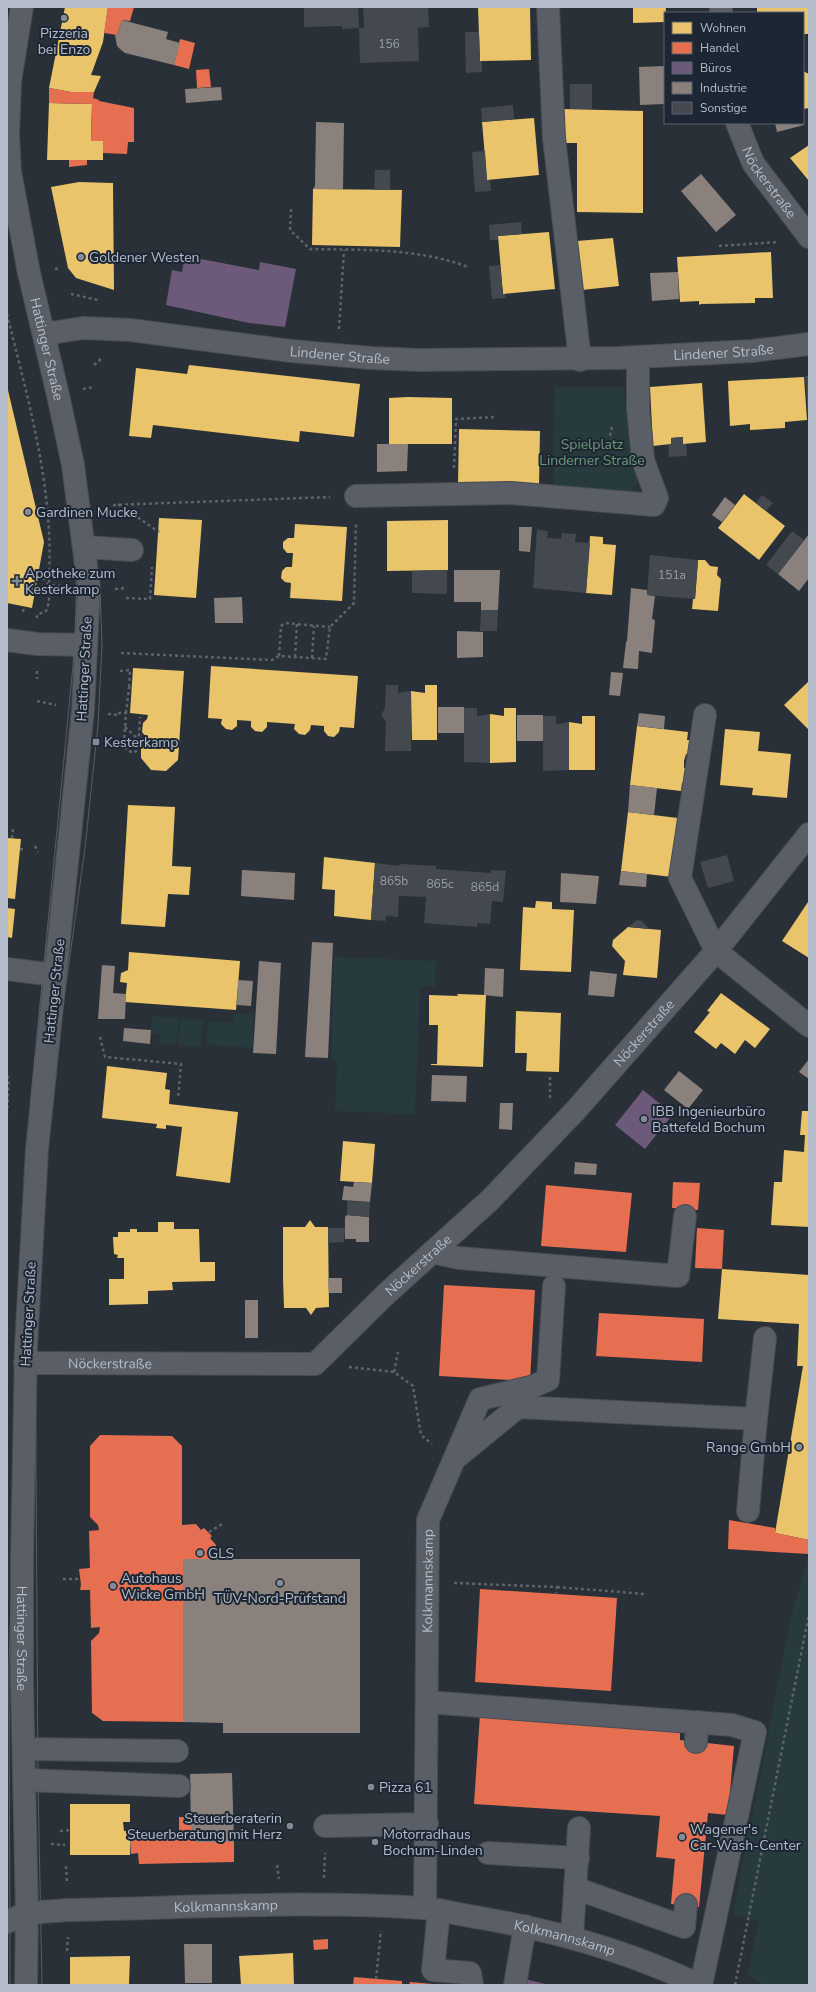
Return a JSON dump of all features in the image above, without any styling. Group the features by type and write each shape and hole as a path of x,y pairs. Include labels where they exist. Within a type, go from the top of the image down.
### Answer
{"street":[{"name":"Hattinger Straße","path":"22,7 10,81 8,172 29,273 73,465 89,588 83,710 37,1149 25,1364 22,1560 27,1913 26,1985"},
{"path":"548,7 554,138 580,360"},
{"name":"Nöckerstraße","path":"737,124 753,163 806,233"},
{"name":"Lindener Straße","path":"44,334 83,328 130,330 291,351 418,360 580,360 638,358 752,351 809,344"},
{"path":"356,496 511,493 654,505 657,498 643,460 638,408 638,358"},
{"path":"84,547 132,550"},
{"path":"7,640 37,644 86,645"},
{"path":"704,714 680,878 716,951 809,1026"},
{"name":"Nöckerstraße","path":"25,1364 315,1364 432,1252 490,1200 564,1122 716,951 809,834"},
{"path":"7,969 55,975"},
{"path":"432,1252 458,1258 678,1276 684,1216"},
{"path":"453,1460 480,1399 531,1387 548,1380 554,1286"},
{"path":"748,1511 765,1338"},
{"name":"Kolkmannskamp","path":"432,1909 427,1824 428,1520 453,1460 518,1407 756,1420"},
{"path":"427,1702 697,1732 732,1724 755,1732 700,1985"},
{"path":"24,1749 177,1751"},
{"path":"24,1780 179,1786"},
{"path":"325,1826 427,1824"},
{"path":"572,1937 579,1828"},
{"path":"488,1853 578,1858"},
{"path":"575,1888 684,1927 686,1905"},
{"name":"Kolkmannskamp","path":"27,1913 68,1910 324,1905 432,1909 525,1926 572,1937 658,1966 700,1985"},
{"path":"432,1909 433,1970 470,1973 472,1985"},
{"path":"7,1922 27,1913"},
{"path":"515,1985 525,1926"}],"path":[{"path":"292,209 290,230 310,249 416,253 446,258 468,267"},
{"path":"719,246 780,242 806,233"},
{"path":"338,355 344,250"},
{"path":"71,294 73,299"},
{"path":"7,314 42,466 51,547 47,608 37,615"},
{"path":"85,389 94,387"},
{"path":"453,494 456,419 496,417"},
{"path":"113,505 356,496 354,603 330,627 326,659 279,656 272,660 121,653"},
{"path":"118,504 159,532"},
{"path":"37,578 43,578 49,585 53,585"},
{"path":"115,589 125,588"},
{"path":"23,612 24,606"},
{"path":"279,656 281,626 285,623 330,627"},
{"path":"295,657 297,624"},
{"path":"312,658 314,626"},
{"path":"37,669 37,679"},
{"path":"120,670 130,670 130,688 126,713 124,742 126,749 133,753 138,750 140,717"},
{"path":"37,701 51,704"},
{"path":"112,715 126,713"},
{"path":"125,727 139,740"},
{"path":"139,740 144,735"},
{"path":"12,838 13,828"},
{"path":"35,846 38,852"},
{"path":"20,849 25,850"},
{"path":"100,1037 105,1058 181,1064 178,1098"},
{"path":"7,1076 9,1079 7,1113"},
{"path":"394,1372 398,1352"},
{"path":"315,1364 394,1372 413,1386 421,1435 453,1460"},
{"path":"209,1532 224,1523"},
{"path":"63,1580 81,1579"},
{"path":"427,1582 557,1587 645,1594"},
{"path":"556,1593 557,1587"},
{"path":"735,1985 809,1614"},
{"path":"384,1785 391,1785"},
{"path":"324,1905 325,1826"},
{"path":"60,1832 70,1830"},
{"path":"46,1844 65,1845"},
{"path":"376,1979 384,1907"},
{"path":"67,1951 68,1942"}],"green space":[{"name":"Spielplatz Linderner Straße","path":"555,387 624,387 628,435 639,482 626,497 553,489"},
{"path":"334,957 436,961 435,987 420,986 415,1114 335,1111 337,1062 331,1057"},
{"path":"234,1014 254,1015 252,1048 206,1044 208,1021 233,1023"},
{"path":"152,1016 179,1018 176,1045 159,1043 160,1034 151,1033"},
{"path":"180,1019 203,1021 200,1047 178,1045"},
{"path":"809,1555 809,1985 764,1985 747,1975 759,1921 733,1914 791,1617"}],"building: Wohnen":[{"path":"65,7 108,7 103,42 91,75 101,76 94,92 71,92 49,88"},
{"path":"478,7 530,7 531,60 480,61"},
{"path":"633,7 666,7 666,12 664,12 664,22 633,23"},
{"path":"757,7 809,7 809,34 804,34 804,12 757,12"},
{"path":"804,72 809,74 809,108 804,109"},
{"path":"49,103 92,104 91,141 103,141 103,160 47,160"},
{"path":"563,109 643,111 643,213 577,212 577,143 563,143"},
{"path":"534,118 539,175 487,180 482,122"},
{"path":"809,145 809,181 790,158"},
{"path":"79,182 113,183 114,290 76,278 68,268 51,187"},
{"path":"313,189 402,190 400,247 312,245"},
{"path":"549,232 555,289 503,294 498,236"},
{"path":"613,238 619,286 582,290 577,241"},
{"path":"771,252 773,298 755,298 755,303 699,305 699,301 680,302 677,257"},
{"path":"189,365 360,384 354,437 300,431 299,442 153,425 151,438 129,436 136,368 187,374"},
{"path":"804,377 807,420 785,422 785,428 750,430 750,424 730,426 728,381"},
{"path":"702,383 706,442 683,444 683,437 671,438 671,444 653,446 650,387"},
{"path":"7,386 44,542 32,608 7,603"},
{"path":"389,398 452,398 452,444 389,444"},
{"path":"459,429 540,431 539,486 458,484"},
{"path":"744,494 785,526 759,560 718,528"},
{"path":"159,518 202,520 196,598 154,595"},
{"path":"448,520 448,570 387,571 387,521"},
{"path":"295,524 347,527 342,601 290,598 291,583 285,582 281,578 282,571 286,567 292,567 293,553 287,553 283,548 283,542 288,538 294,538"},
{"path":"590,536 603,537 603,544 616,545 612,595 586,593"},
{"path":"698,560 705,560 710,566 718,567 717,575 721,579 718,611 692,609 693,599 695,599"},
{"path":"211,666 358,676 354,728 340,727 339,732 334,737 328,736 324,731 324,726 311,725 310,730 305,735 299,734 294,729 295,724 267,722 267,727 262,732 255,731 251,727 251,721 237,720 237,726 232,730 226,729 221,724 222,719 208,718"},
{"path":"133,668 184,671 178,760 166,771 151,770 141,758 141,742 147,738 142,732 143,723 147,719 148,715 130,713"},
{"path":"809,681 809,730 784,705"},
{"path":"425,685 437,685 437,740 412,740 411,691 425,693"},
{"path":"504,708 516,708 516,762 490,763 490,714 504,716"},
{"path":"582,716 595,716 595,770 569,770 569,722 582,724"},
{"path":"637,726 688,732 687,740 692,740 690,755 686,754 684,761 684,768 688,769 687,784 682,783 681,791 630,785"},
{"path":"725,729 760,732 758,751 791,754 787,798 752,795 753,788 720,785"},
{"path":"128,805 175,807 172,866 191,867 189,895 168,894 165,927 121,924"},
{"path":"628,812 678,818 672,877 621,871"},
{"path":"7,838 21,839 15,899 7,898"},
{"path":"324,857 375,863 371,920 334,916 335,890 322,889"},
{"path":"536,901 552,902 552,909 574,910 571,972 520,970 523,907 535,908"},
{"path":"808,902 809,903 809,958 782,941"},
{"path":"7,908 15,909 12,938 7,937"},
{"path":"628,927 661,930 657,978 623,975 625,961 612,946 613,940"},
{"path":"129,952 240,961 236,1010 125,1002 127,983 120,982 121,973 128,970"},
{"path":"721,993 770,1029 755,1048 745,1040 735,1054 721,1043 716,1049 694,1032 710,1012 707,1011"},
{"path":"457,994 486,995 483,1067 431,1065 437,1064 438,1025 429,1025 429,995 458,996"},
{"path":"516,1011 561,1013 559,1072 526,1071 527,1053 515,1053"},
{"path":"107,1066 167,1073 165,1089 170,1090 169,1104 238,1112 230,1183 176,1176 182,1127 166,1125 166,1129 156,1128 157,1124 102,1118"},
{"path":"802,1111 809,1111 809,1227 771,1225 774,1182 782,1182 784,1150 804,1152 805,1135 800,1135"},
{"path":"343,1141 375,1144 372,1183 340,1181"},
{"path":"310,1220 315,1227 328,1227 329,1307 316,1308 311,1315 306,1308 284,1308 283,1279 283,1227 305,1227"},
{"path":"158,1222 174,1222 174,1229 199,1229 200,1262 215,1262 215,1281 172,1282 173,1290 148,1291 148,1304 109,1305 109,1279 124,1279 124,1258 117,1258 118,1255 114,1254 113,1237 118,1237 118,1232 130,1232 130,1229 137,1229 137,1232 158,1232"},
{"path":"722,1269 809,1275 809,1540 775,1533 803,1366 797,1366 799,1324 718,1319"},
{"path":"70,1804 130,1804 130,1822 123,1822 124,1831 131,1831 130,1855 70,1855"},
{"path":"293,1953 294,1985 241,1985 239,1956"},
{"path":"130,1956 129,1984 70,1985 70,1957"}],"building: Handel":[{"path":"108,7 134,7 130,21 122,20 117,35 104,33"},
{"path":"180,39 195,43 189,69 174,65"},
{"path":"209,69 211,87 197,88 196,70"},
{"path":"49,88 71,92 94,92 93,98 99,101 134,108 134,142 128,142 127,154 103,153 103,141 91,141 92,104 49,103"},
{"path":"69,160 87,160 87,165 69,167"},
{"path":"673,1182 700,1183 698,1210 672,1208"},
{"path":"546,1185 632,1193 626,1252 541,1246"},
{"path":"697,1228 724,1230 722,1269 695,1268"},
{"path":"444,1285 535,1290 530,1381 439,1376"},
{"path":"599,1313 704,1319 702,1362 596,1356"},
{"path":"100,1435 172,1436 182,1446 182,1525 196,1524 201,1530 204,1528 212,1536 210,1538 216,1545 215,1559 183,1559 183,1722 103,1721 92,1713 91,1641 99,1633 100,1627 91,1628 90,1590 80,1590 81,1585 79,1569 90,1568 89,1531 99,1530 98,1525 90,1517 90,1446"},
{"path":"729,1520 775,1528 775,1533 809,1540 808,1554 728,1549"},
{"path":"480,1589 617,1598 611,1691 475,1682"},
{"path":"480,1714 680,1728 680,1740 734,1746 728,1815 708,1813 699,1907 671,1904 675,1859 656,1857 660,1816 474,1804"},
{"path":"179,1817 191,1817 191,1839 195,1839 195,1842 234,1842 234,1862 139,1864 138,1853 131,1854 131,1839 143,1839 143,1832 168,1832 168,1839 179,1839"},
{"path":"328,1939 328,1949 314,1950 313,1940"},
{"path":"354,1977 402,1981 402,1985 353,1985"},
{"path":"410,1982 433,1984 433,1985 409,1985"}],"building: Büros":[{"path":"185,256 259,270 260,262 296,269 285,327 249,323 166,305 172,270 182,272"},
{"name":"IBB Ingenieurbüro Battefeld Bochum","path":"643,1090 673,1114 645,1149 615,1125"},
{"path":"525,1979 545,1984 545,1985 523,1985"}],"building: Industrie":[{"path":"122,20 168,32 166,39 180,43 174,65 125,53 121,50 117,46 115,35 117,35"},
{"path":"664,66 664,104 640,105 639,67"},
{"path":"221,87 222,100 186,103 185,89"},
{"path":"316,122 344,123 343,189 313,189 315,186"},
{"path":"775,124 804,124 804,125 777,132"},
{"path":"701,174 736,215 716,232 681,191"},
{"path":"678,272 679,299 652,301 650,273"},
{"path":"377,444 408,444 407,471 377,472"},
{"path":"725,497 735,505 722,522 712,515"},
{"path":"519,527 532,527 530,552 519,551"},
{"path":"809,534 809,578 799,591 778,574"},
{"path":"454,570 500,570 498,610 481,610 481,602 454,602"},
{"path":"631,588 647,590 647,595 655,596 652,619 655,620 652,653 639,651 638,669 623,668 627,641"},
{"path":"242,597 243,623 215,623 214,598"},
{"path":"457,631 483,632 483,657 457,658"},
{"path":"611,672 623,673 620,696 609,695"},
{"path":"438,707 464,707 464,733 438,733"},
{"path":"639,713 665,716 664,729 637,726"},
{"path":"517,715 543,715 543,741 517,741"},
{"path":"630,785 657,788 654,815 628,812"},
{"path":"242,870 295,873 294,900 241,896"},
{"path":"621,871 647,874 646,887 619,885"},
{"path":"561,873 599,876 596,904 560,902"},
{"path":"312,942 333,943 328,1058 305,1057"},
{"path":"259,961 281,963 276,1054 253,1053"},
{"path":"102,965 115,966 113,993 126,994 125,1019 98,1019"},
{"path":"485,968 504,969 503,997 484,995"},
{"path":"590,971 617,974 614,997 588,995"},
{"path":"238,980 253,981 251,1006 237,1005"},
{"path":"124,1028 151,1030 150,1044 123,1041"},
{"path":"809,1059 809,1079 799,1072"},
{"path":"679,1071 703,1090 688,1109 664,1090"},
{"path":"432,1075 467,1076 466,1102 431,1101"},
{"path":"500,1103 513,1103 512,1130 499,1129"},
{"path":"575,1162 597,1164 596,1175 574,1174"},
{"path":"354,1182 372,1183 370,1202 342,1200 344,1186 353,1187"},
{"path":"347,1215 369,1217 369,1242 356,1242 356,1239 345,1239 345,1217"},
{"path":"328,1278 342,1278 342,1293 329,1293"},
{"path":"245,1300 258,1300 258,1338 245,1338"},
{"path":"183,1559 360,1559 360,1733 223,1733 223,1723 183,1722"},
{"path":"232,1773 234,1842 195,1842 195,1839 191,1839 190,1774"},
{"path":"184,1944 212,1944 212,1983 185,1983"}],"building: Sonstige":[{"path":"304,7 358,7 359,28 342,29 342,26 304,27"},
{"path":"363,7 428,7 429,27 418,28 419,61 360,63 359,28 364,28"},
{"path":"465,32 479,32 482,72 466,73"},
{"path":"570,84 592,84 592,109 570,109"},
{"path":"513,105 514,119 482,122 481,108"},
{"path":"485,151 487,180 490,180 491,191 475,192 472,152"},
{"path":"375,170 390,170 390,190 374,190"},
{"path":"521,222 522,234 498,236 498,240 490,240 489,225"},
{"path":"500,265 503,294 505,294 506,298 492,299 489,266"},
{"path":"805,376 809,376 809,417 808,417"},
{"path":"683,437 683,444 686,444 687,456 669,457 668,445 671,444 671,438"},
{"path":"762,495 773,503 766,511 756,503"},
{"path":"537,530 548,531 547,538 561,539 562,533 576,534 575,542 590,543 586,593 533,588"},
{"path":"792,531 804,540 778,574 766,565"},
{"path":"650,555 698,560 695,599 647,595"},
{"path":"447,570 447,594 412,593 412,571"},
{"path":"481,610 498,610 497,631 480,631"},
{"path":"386,685 398,685 398,693 411,691 411,751 385,751 386,722 381,715 385,708"},
{"path":"464,708 477,708 477,716 490,714 490,763 464,762"},
{"path":"543,716 556,716 556,724 569,722 569,770 543,771"},
{"path":"727,855 734,881 708,888 700,862"},
{"path":"375,863 399,866 400,864 436,866 436,869 491,873 491,870 506,871 503,902 492,901 490,924 477,923 477,927 424,923 426,897 399,896 398,917 386,916 386,921 371,920"},
{"path":"637,920 642,921 649,929 628,927"},
{"path":"347,1201 370,1202 369,1217 347,1215"},
{"path":"328,1228 345,1228 344,1242 328,1243"}],"tram line":[{"path":"7,63 17,7"},
{"path":"30,7 17,79 14,126 17,176 31,253 87,505 100,588 102,646 98,725 85,848 48,1113 40,1193 35,1309 38,1782 42,1985"},
{"path":"7,196 15,238 53,405 69,489 74,532 76,582 73,666 31,1097 22,1277 9,1667 10,1985"}],"place":[{"name":"Pizzeria bei Enzo","path":"64,18"},
{"name":"Goldener Westen","path":"81,257"},
{"name":"Gardinen Mucke","path":"28,512"},
{"name":"Apotheke zum Kesterkamp","path":"17,581"},
{"name":"Kesterkamp","path":"96,742"},
{"name":"IBB Ingenieurbüro Battefeld Bochum","path":"644,1119"},
{"name":"Range GmbH","path":"799,1447"},
{"name":"GLS","path":"200,1553"},
{"name":"TÜV-Nord-Prüfstand","path":"280,1583"},
{"name":"Autohaus Wicke GmbH","path":"113,1586"},
{"name":"Pizza 61","path":"371,1787"},
{"name":"Steuerberaterin Steuerberatung mit Herz","path":"290,1826"},
{"name":"Wagener's Car-Wash-Center","path":"682,1837"},
{"name":"Motorradhaus Bochum-Linden","path":"375,1842"}]}
